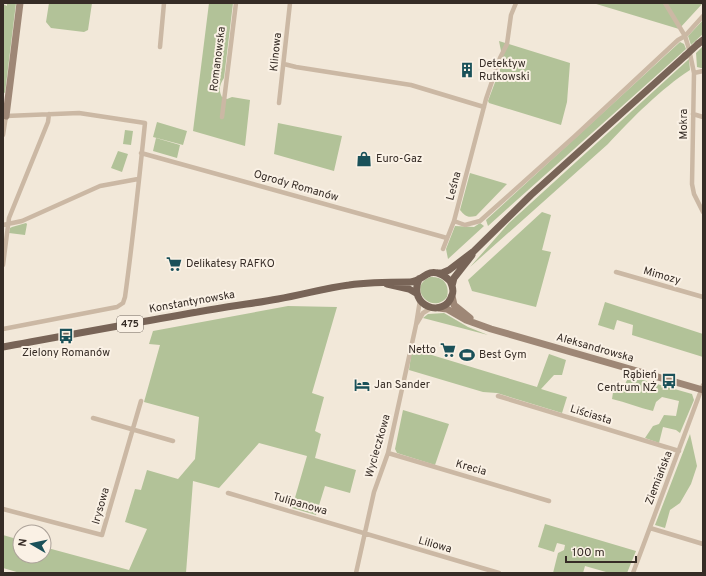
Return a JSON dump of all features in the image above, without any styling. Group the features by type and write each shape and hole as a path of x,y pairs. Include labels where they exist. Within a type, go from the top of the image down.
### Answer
{"main road":[{"path":"6,116 20,3"},
{"path":"438,273 449,270 474,251 531,195 701,42"},
{"path":"419,279 416,293 420,300 426,306 431,308 439,308 446,304 452,296 454,278 474,251"},
{"name":"475","path":"419,279 426,273 438,273"},
{"path":"438,273 448,279 452,286"},
{"name":"Konstantynowska","path":"3,347 278,299 341,286 398,281 412,282 419,279"},
{"name":"Konstantynowska","path":"385,283 409,289 416,293"},
{"name":"Aleksandrowska","path":"452,296 456,308 481,326"},
{"name":"Aleksandrowska","path":"439,308 447,309 466,320 481,326 702,388"}],"street":[{"path":"160,47 164,3"},
{"name":"Romanowska","path":"222,117 236,3"},
{"name":"Klinowa","path":"279,103 290,3"},
{"name":"Leśna","path":"443,249 454,221 478,126 492,79 507,44 511,15 516,3"},
{"name":"Mokra","path":"665,3 685,36 694,73 692,184 694,194 703,210"},
{"path":"454,221 465,225 480,220 575,136 678,40 685,36 703,16"},
{"path":"284,64 411,85 484,107"},
{"path":"694,73 703,71"},
{"path":"3,135 6,116 79,113 145,123 124,302 116,307 3,329"},
{"path":"3,266 6,224 48,122 49,114"},
{"path":"693,114 703,117"},
{"name":"Ogrody Romanów","path":"141,153 447,238"},
{"path":"6,224 22,221 100,186 138,179"},
{"name":"Mimozy","path":"616,272 703,297"},
{"name":"Wycieczkowa","path":"356,573 374,492 388,453 416,325 420,300"},
{"name":"Wycieczkowa","path":"416,325 423,313 431,308"},
{"name":"Ziemiańska","path":"633,573 702,388"},
{"name":"Liściasta","path":"498,396 679,451"},
{"name":"Irysowa","path":"3,509 102,535 141,401"},
{"path":"93,418 173,441"},
{"name":"Krecia","path":"388,453 549,501"},
{"name":"Tulipanowa","path":"228,493 336,524 365,534"},
{"path":"650,528 703,544"},
{"name":"Liliowa","path":"365,534 500,573"}],"green space":[{"path":"7,3 16,3 5,93 3,92 3,4 7,6"},
{"path":"49,3 92,3 88,30 84,32 51,28 46,22"},
{"path":"209,3 233,3 224,78 220,89 222,97 227,99 232,97 250,100 245,146 193,131"},
{"path":"593,3 703,3 679,29"},
{"path":"703,20 703,34 691,45 688,36"},
{"path":"499,41 570,63 567,102 561,125 489,103 488,101 503,61"},
{"path":"680,42 684,44 686,49 488,226 486,220"},
{"path":"703,46 703,68 701,68 697,67 696,53"},
{"path":"689,59 690,70 679,77 658,95 608,144 470,267 509,223"},
{"path":"157,122 187,131 183,145 153,137"},
{"path":"278,123 342,136 334,171 274,154"},
{"path":"125,130 133,131 131,145 123,144"},
{"path":"156,138 180,145 177,158 153,151"},
{"path":"118,151 128,154 122,172 111,168"},
{"path":"470,173 507,184 476,216 468,217 460,210"},
{"path":"542,212 551,215 542,250 551,252 536,307 472,291 468,280"},
{"path":"26,223 25,235 9,233 10,228"},
{"path":"480,223 484,226 448,259 446,249 455,226 474,227"},
{"path":"430,277 442,279 446,285 448,292 447,297 441,302 429,302 421,293 420,287 423,282"},
{"path":"605,302 703,334 703,357 632,335 633,325 617,320 614,330 598,325"},
{"path":"288,306 337,307 312,393 324,397 315,431 321,434 315,458 356,470 350,493 325,486 316,515 292,508 307,456 259,443 219,488 193,481 186,573 20,573 3,568 3,535 12,538 12,564 52,564 52,549 129,570 147,529 125,522 135,489 141,490 147,470 178,479 195,459 199,417 144,402 160,345 149,344 153,331"},
{"path":"444,313 468,327 488,335 423,318 428,314"},
{"path":"412,349 537,387 549,354 566,360 562,375 554,375 541,389 567,397 562,413 497,393 483,392 409,370"},
{"path":"629,376 692,394 694,400 680,433 676,430 663,427 659,443 645,438 653,426 659,424 664,415 676,416 679,401 662,397 656,402 653,411 612,399 614,386 624,386"},
{"path":"403,410 449,424 435,465 397,453 395,449"},
{"path":"690,434 697,466 691,484 680,503 670,510 665,528 655,525"},
{"path":"545,524 636,551 627,573 606,573 585,566 583,573 553,573 558,553 564,550 565,545 557,543 554,552 538,547"}],"place":[{"name":"Detektyw Rutkowski","path":"467,70"},
{"name":"Euro-Gaz","path":"364,159"},
{"name":"Delikatesy RAFKO","path":"174,264"},
{"name":"Zielony Romanów","path":"66,336"},
{"name":"Netto","path":"448,350"},
{"name":"Best Gym","path":"467,355"},
{"name":"Rąbień Centrum NŻ","path":"669,381"},
{"name":"Jan Sander","path":"362,385"}]}
